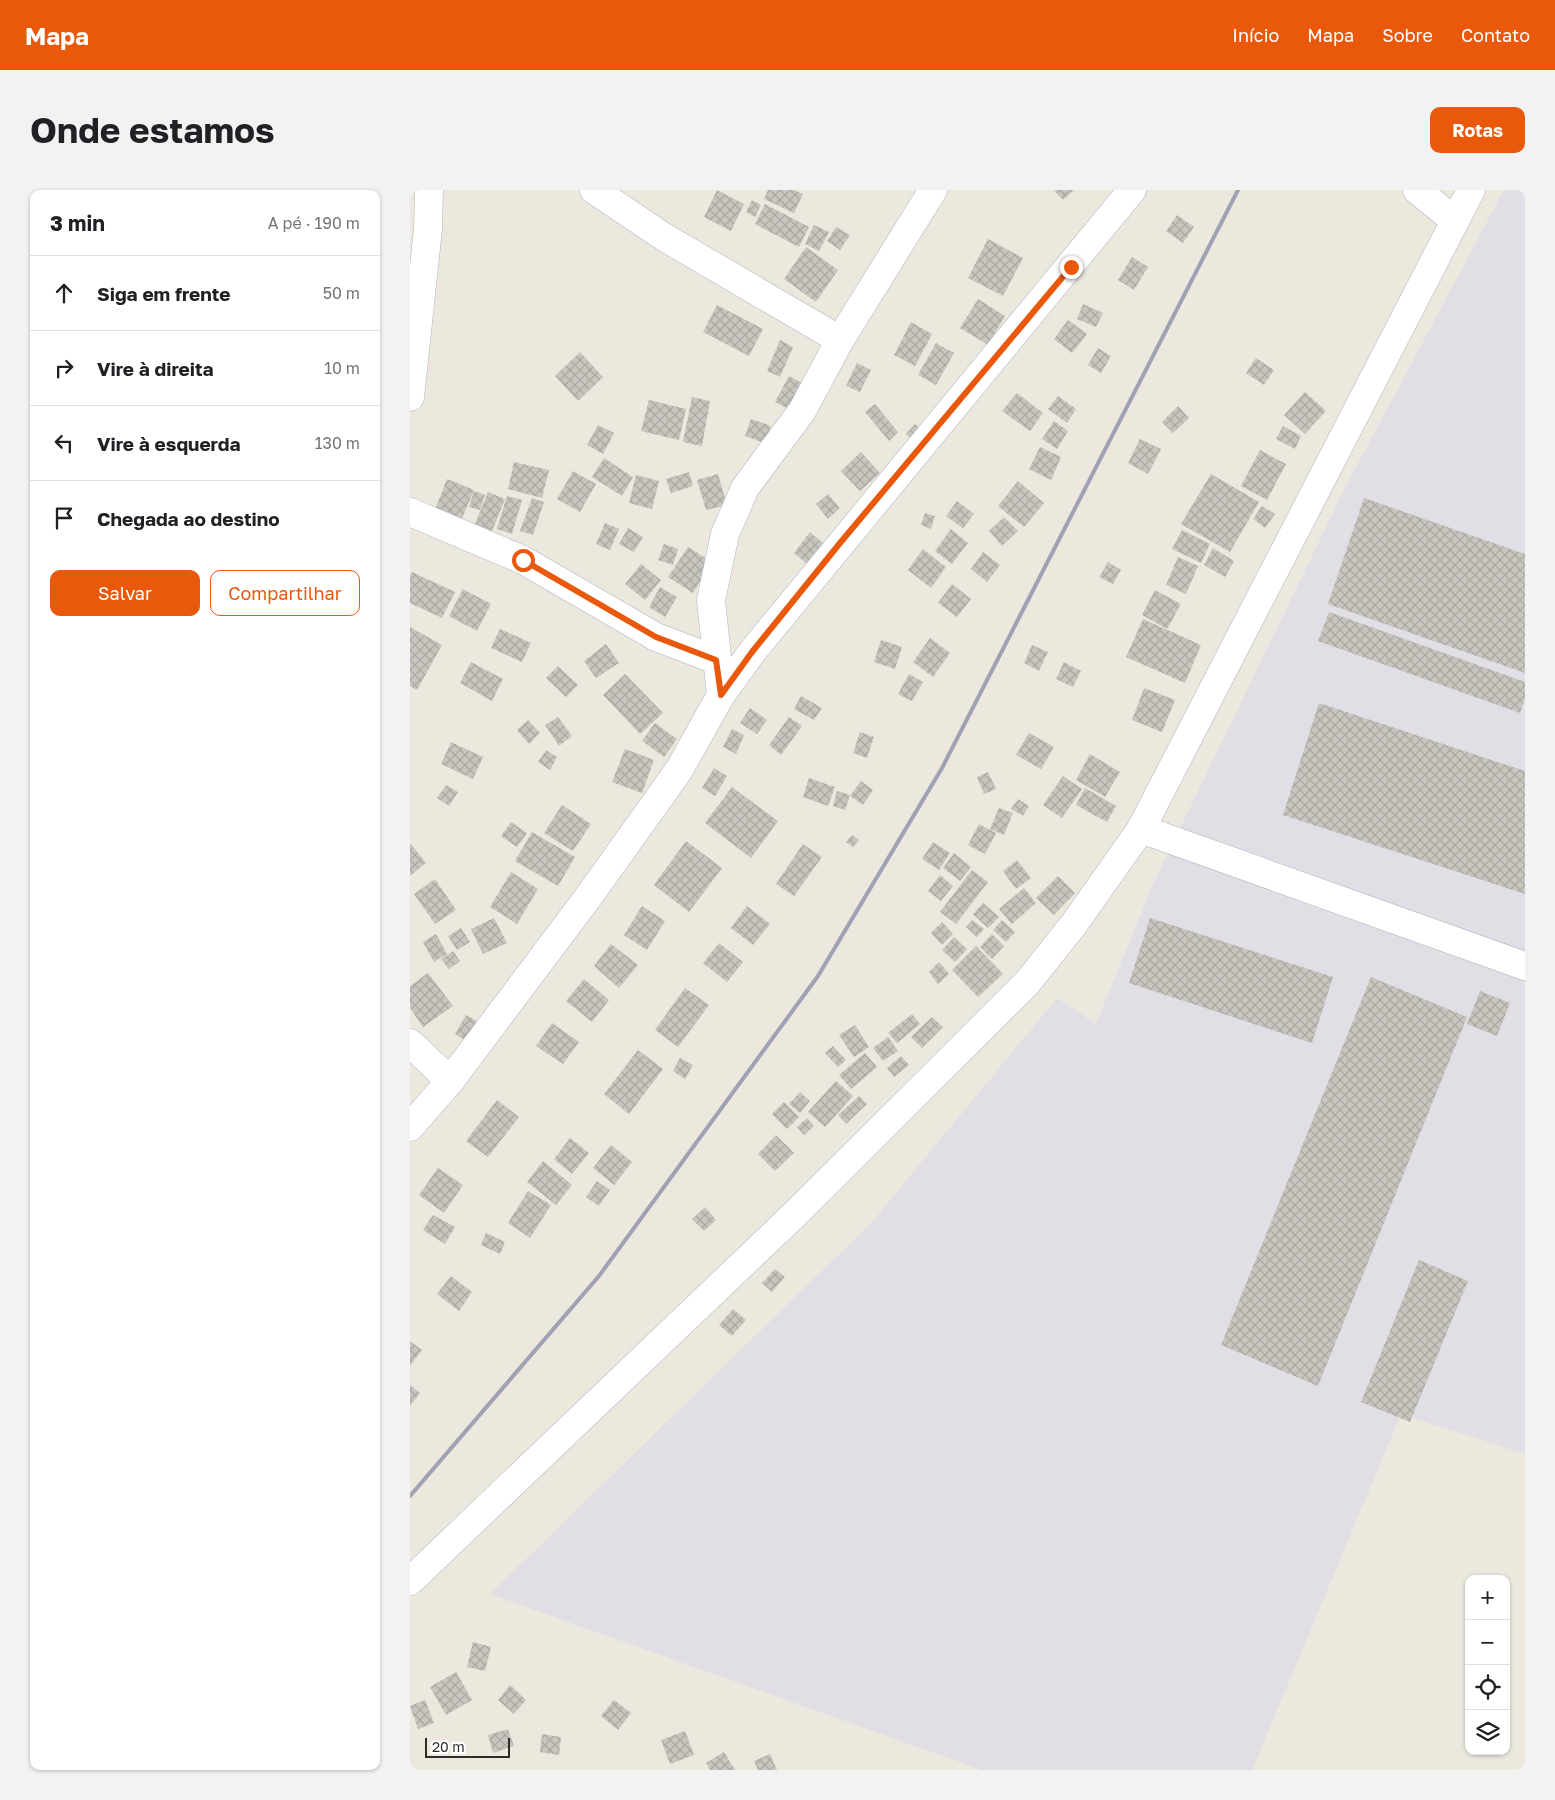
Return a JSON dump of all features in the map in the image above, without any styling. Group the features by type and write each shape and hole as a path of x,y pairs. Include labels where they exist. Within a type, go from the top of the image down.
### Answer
{"street":[{"path":"410,397 428,229 429,190"},
{"path":"594,190 664,237 840,340"},
{"path":"721,695 711,600 725,534 745,488 802,411 840,340 933,190"},
{"path":"410,1127 450,1081 679,770 721,695 759,644 1132,190"},
{"path":"1417,190 1455,221"},
{"path":"410,1581 794,1215 1027,982 1074,924 1141,830 1471,190"},
{"path":"410,512 523,560 656,637 716,660"},
{"path":"1141,830 1525,966"},
{"path":"410,1043 450,1081"}],"shaded area":[{"path":"1504,190 1525,190 1525,1454 1401,1414 1252,1770 982,1770 490,1594 872,1222 1057,998 1096,1024 1153,884 1345,488"}],"building":[{"path":"717,190 744,204 731,231 704,217"},
{"path":"768,190 794,190 803,194 794,213 764,199"},
{"path":"1054,190 1074,190 1063,200"},
{"path":"752,200 761,205 755,217 746,212"},
{"path":"765,204 809,227 799,247 755,224"},
{"path":"1177,215 1194,227 1183,243 1166,231"},
{"path":"814,225 829,232 819,251 805,244"},
{"path":"836,227 850,235 840,250 827,241"},
{"path":"988,239 1023,258 1003,296 968,278"},
{"path":"806,247 838,270 816,302 784,279"},
{"path":"1132,257 1148,267 1134,290 1118,280"},
{"path":"978,299 1005,316 988,345 960,328"},
{"path":"1083,304 1103,313 1096,327 1077,319"},
{"path":"717,305 763,329 749,356 703,332"},
{"path":"1068,320 1087,334 1072,353 1054,339"},
{"path":"911,322 932,334 915,366 894,355"},
{"path":"780,340 793,347 780,377 767,371"},
{"path":"936,343 954,353 936,385 918,375"},
{"path":"1098,348 1111,356 1101,373 1088,365"},
{"path":"580,352 603,377 578,401 555,376"},
{"path":"1256,358 1274,370 1264,385 1246,373"},
{"path":"857,363 871,370 860,392 846,386"},
{"path":"789,376 808,386 794,412 775,402"},
{"path":"1305,392 1326,411 1305,434 1284,415"},
{"path":"1017,393 1043,413 1030,431 1002,411"},
{"path":"1058,396 1076,409 1067,423 1048,409"},
{"path":"692,397 710,401 702,446 683,442"},
{"path":"649,400 686,409 679,440 641,431"},
{"path":"875,404 898,432 889,441 865,412"},
{"path":"1178,406 1189,418 1173,433 1162,422"},
{"path":"751,419 771,426 765,443 745,436"},
{"path":"1054,421 1068,431 1057,449 1042,439"},
{"path":"915,424 925,433 916,443 906,434"},
{"path":"598,425 614,433 603,454 587,445"},
{"path":"1283,426 1301,436 1295,449 1276,439"},
{"path":"1140,439 1161,449 1148,474 1128,463"},
{"path":"1040,447 1061,457 1051,480 1029,469"},
{"path":"1260,450 1286,464 1267,500 1241,486"},
{"path":"861,452 880,473 860,491 841,471"},
{"path":"604,458 633,477 622,496 592,477"},
{"path":"514,462 549,470 542,498 508,489"},
{"path":"573,471 596,484 580,512 557,499"},
{"path":"689,472 693,486 671,493 666,479"},
{"path":"718,474 727,505 706,510 697,480"},
{"path":"1211,474 1259,502 1230,552 1181,524"},
{"path":"636,475 659,481 652,509 629,503"},
{"path":"447,479 474,490 461,521 435,510"},
{"path":"1018,481 1044,503 1024,527 998,506"},
{"path":"474,491 485,495 480,510 469,507"},
{"path":"488,492 505,499 492,531 475,524"},
{"path":"828,494 840,508 828,519 816,504"},
{"path":"507,496 522,500 512,534 497,529"},
{"path":"532,498 544,502 533,535 520,531"},
{"path":"1364,498 1525,554 1525,673 1328,604"},
{"path":"957,501 974,514 963,528 946,516"},
{"path":"1262,506 1275,514 1265,528 1253,519"},
{"path":"925,513 935,516 931,529 921,525"},
{"path":"1004,517 1018,531 1002,546 989,531"},
{"path":"605,523 619,529 610,550 596,544"},
{"path":"628,528 643,537 634,552 619,544"},
{"path":"951,529 968,543 952,564 935,551"},
{"path":"1182,530 1210,544 1201,563 1172,549"},
{"path":"810,532 824,544 808,565 794,553"},
{"path":"664,544 678,549 673,565 658,560"},
{"path":"688,547 712,562 693,593 668,577"},
{"path":"1213,548 1234,561 1225,577 1204,565"},
{"path":"923,549 946,567 931,588 908,570"},
{"path":"983,552 1000,565 987,582 971,569"},
{"path":"1178,557 1198,566 1186,594 1166,585"},
{"path":"1108,562 1121,570 1113,584 1099,577"},
{"path":"641,564 661,580 645,600 625,584"},
{"path":"412,572 455,592 442,618 410,603 410,576"},
{"path":"952,584 971,599 957,617 938,603"},
{"path":"660,587 677,597 665,617 649,607"},
{"path":"463,589 491,604 477,631 449,616"},
{"path":"1155,590 1181,604 1167,629 1142,615"},
{"path":"1329,612 1525,682 1525,698 1520,713 1318,641"},
{"path":"1143,619 1201,645 1185,683 1126,657"},
{"path":"410,627 442,645 417,690 410,686"},
{"path":"500,629 531,643 522,662 491,648"},
{"path":"930,638 950,653 933,677 913,662"},
{"path":"881,640 902,647 895,669 874,662"},
{"path":"606,644 619,663 596,678 584,661"},
{"path":"1032,645 1048,652 1039,671 1024,663"},
{"path":"471,662 503,679 492,701 460,683"},
{"path":"1064,662 1081,671 1073,687 1056,679"},
{"path":"558,666 578,685 566,697 546,678"},
{"path":"625,674 663,713 640,734 603,695"},
{"path":"909,674 923,682 912,701 898,694"},
{"path":"1144,688 1175,700 1162,732 1132,720"},
{"path":"801,696 822,708 814,720 794,709"},
{"path":"1319,703 1525,771 1525,894 1283,815"},
{"path":"750,708 767,720 757,734 740,723"},
{"path":"558,717 572,736 559,746 545,725"},
{"path":"789,717 802,726 781,755 769,745"},
{"path":"528,720 540,733 529,744 517,730"},
{"path":"655,723 677,739 664,757 642,741"},
{"path":"732,729 744,735 736,754 723,747"},
{"path":"860,732 874,737 867,758 853,753"},
{"path":"1029,733 1054,747 1041,769 1016,755"},
{"path":"451,742 483,757 473,779 441,764"},
{"path":"625,749 654,760 642,793 612,782"},
{"path":"546,750 557,757 550,770 538,762"},
{"path":"1090,754 1120,772 1105,797 1076,780"},
{"path":"714,768 727,776 715,796 702,788"},
{"path":"988,772 996,789 984,794 977,777"},
{"path":"1063,776 1082,789 1062,818 1043,805"},
{"path":"809,778 835,787 828,806 803,797"},
{"path":"861,781 873,790 863,805 850,796"},
{"path":"446,785 458,792 449,806 437,798"},
{"path":"732,787 778,821 751,858 705,823"},
{"path":"1085,788 1116,806 1107,822 1076,805"},
{"path":"837,791 850,795 845,810 833,806"},
{"path":"1018,799 1029,806 1023,816 1011,809"},
{"path":"562,805 591,824 573,851 544,833"},
{"path":"999,808 1013,813 1004,835 990,829"},
{"path":"511,822 527,833 517,847 501,836"},
{"path":"979,824 996,833 985,854 968,845"},
{"path":"532,832 575,857 558,886 515,861"},
{"path":"852,835 859,840 853,847 846,842"},
{"path":"686,841 722,868 689,912 654,885"},
{"path":"933,842 950,853 939,870 922,859"},
{"path":"410,843 426,863 410,876"},
{"path":"803,844 822,857 794,896 776,884"},
{"path":"954,853 971,867 960,881 943,868"},
{"path":"1017,860 1031,878 1016,889 1003,871"},
{"path":"972,870 988,882 956,924 940,912"},
{"path":"511,872 538,889 517,924 490,907"},
{"path":"940,875 953,886 941,901 928,891"},
{"path":"1058,876 1075,893 1054,915 1036,898"},
{"path":"435,879 456,910 435,924 414,894"},
{"path":"1024,888 1036,903 1012,924 999,909"},
{"path":"983,903 999,917 988,928 973,914"},
{"path":"642,906 665,921 647,950 624,935"},
{"path":"747,906 770,924 753,945 731,928"},
{"path":"494,918 507,943 483,954 471,929"},
{"path":"1150,918 1333,977 1312,1043 1129,983"},
{"path":"972,920 984,929 977,937 966,927"},
{"path":"1002,920 1015,932 1006,942 993,930"},
{"path":"942,922 953,934 942,945 931,933"},
{"path":"461,928 470,942 457,950 448,936"},
{"path":"436,934 447,954 434,962 423,942"},
{"path":"992,934 1004,946 992,959 980,947"},
{"path":"954,937 967,949 955,962 942,950"},
{"path":"719,943 743,962 727,982 703,963"},
{"path":"611,944 638,965 619,988 594,966"},
{"path":"976,946 1003,974 978,997 952,970"},
{"path":"453,951 460,961 449,969 441,959"},
{"path":"939,962 949,974 938,984 929,972"},
{"path":"428,973 453,1006 423,1027 410,1008 410,986"},
{"path":"1371,977 1467,1017 1318,1386 1221,1345"},
{"path":"584,979 609,1000 592,1022 566,1001"},
{"path":"685,988 709,1005 678,1047 655,1030"},
{"path":"1480,991 1510,1003 1497,1036 1467,1024"},
{"path":"912,1014 920,1024 897,1043 888,1033"},
{"path":"466,1015 477,1021 466,1041 455,1034"},
{"path":"932,1017 943,1027 922,1048 911,1037"},
{"path":"552,1023 579,1042 563,1064 536,1046"},
{"path":"855,1025 869,1047 854,1057 839,1035"},
{"path":"888,1037 898,1051 883,1061 873,1048"},
{"path":"833,1046 846,1060 838,1067 825,1053"},
{"path":"638,1050 663,1069 629,1114 604,1094"},
{"path":"865,1053 877,1067 851,1089 839,1075"},
{"path":"901,1056 909,1065 894,1077 887,1068"},
{"path":"680,1058 693,1065 685,1079 673,1071"},
{"path":"836,1081 853,1096 825,1127 808,1112"},
{"path":"800,1092 810,1101 800,1113 789,1104"},
{"path":"859,1096 867,1104 846,1124 838,1115"},
{"path":"497,1100 519,1117 488,1157 466,1141"},
{"path":"784,1102 799,1117 787,1129 772,1114"},
{"path":"807,1118 814,1126 804,1135 797,1127"},
{"path":"776,1135 794,1153 775,1171 758,1154"},
{"path":"570,1138 589,1153 572,1174 554,1159"},
{"path":"611,1145 632,1162 614,1185 593,1168"},
{"path":"543,1161 572,1185 556,1205 527,1182"},
{"path":"438,1168 463,1185 444,1213 419,1195"},
{"path":"597,1181 610,1190 599,1206 586,1197"},
{"path":"528,1191 551,1205 530,1238 508,1223"},
{"path":"705,1207 716,1220 704,1231 692,1219"},
{"path":"433,1215 455,1227 445,1244 423,1230"},
{"path":"486,1233 505,1242 500,1254 481,1245"},
{"path":"1419,1260 1468,1281 1410,1422 1361,1402"},
{"path":"775,1269 785,1277 772,1292 762,1283"},
{"path":"451,1276 472,1292 459,1311 437,1294"},
{"path":"733,1309 746,1320 732,1336 719,1325"},
{"path":"410,1341 422,1350 410,1366"},
{"path":"410,1385 420,1393 410,1406"},
{"path":"473,1642 491,1647 485,1671 467,1667"},
{"path":"456,1672 472,1700 446,1715 430,1687"},
{"path":"510,1685 526,1700 514,1714 498,1700"},
{"path":"425,1700 434,1723 418,1729 410,1706"},
{"path":"614,1700 631,1713 618,1730 601,1716"},
{"path":"508,1729 514,1746 493,1753 488,1735"},
{"path":"685,1731 694,1755 670,1764 661,1740"},
{"path":"542,1734 561,1737 559,1755 540,1752"},
{"path":"724,1752 735,1770 710,1770 706,1763"},
{"path":"770,1754 777,1770 758,1770 754,1761"}],"railway":[{"path":"410,1496 599,1276 818,976 942,768 1238,190"}],"route":[{"path":"523,560 656,637 716,660 721,695 752,652 840,543 950,409 1071,267"}]}
